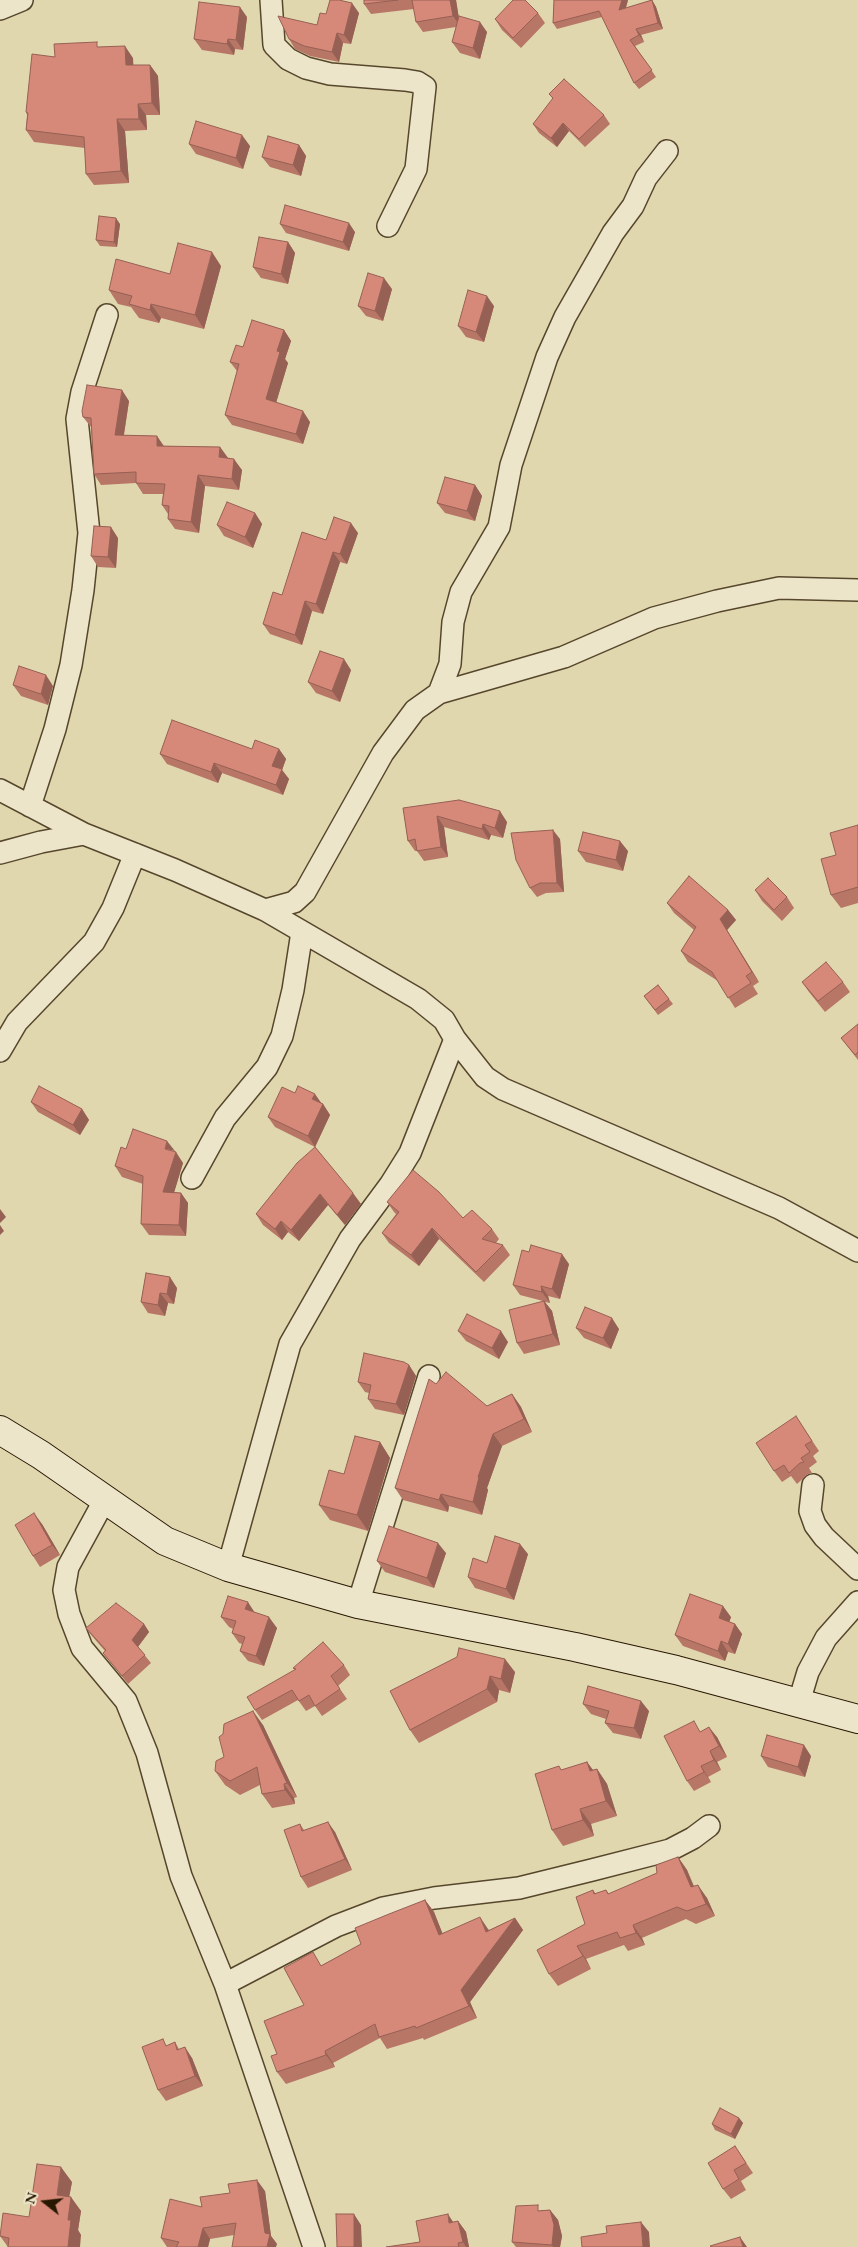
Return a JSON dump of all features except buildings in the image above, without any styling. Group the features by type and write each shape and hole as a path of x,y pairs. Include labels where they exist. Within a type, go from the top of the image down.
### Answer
{"street":[{"path":"0,9 22,0"},
{"path":"270,0 274,45 288,59 306,68 330,74 405,80 417,82 425,87 416,169 388,226"},
{"path":"439,692 450,664 453,622 461,592 499,527 511,465 547,357 565,317 613,233 633,206 646,178 667,151"},
{"path":"30,806 55,729 71,665 83,590 89,533 77,420 82,392 107,315"},
{"path":"265,910 294,902 305,892 383,753 415,710 439,692 564,657 654,618 717,601 779,588 858,590"},
{"path":"0,790 84,834 265,910 418,999 444,1020 455,1039 485,1077 503,1089 779,1208 858,1251"},
{"path":"0,853 41,842 84,834"},
{"path":"0,1051 8,1021 94,942 113,908 135,854"},
{"path":"192,1178 225,1118 267,1067 282,1036 293,990 302,932"},
{"path":"228,1567 290,1344 350,1239 390,1185 410,1153 455,1039"},
{"path":"358,1604 429,1376"},
{"path":"0,1430 41,1455 104,1501 166,1541 228,1567 358,1604 575,1647 676,1670 858,1719"},
{"path":"814,1485 810,1512 815,1525 824,1537 858,1569"},
{"path":"104,1501 68,1567 64,1590 69,1614 82,1648 126,1701 147,1753 180,1876 225,1984 314,2247"},
{"path":"799,1702 808,1672 826,1638 858,1602"},
{"path":"225,1984 336,1926 383,1908 434,1898 519,1888 592,1870 670,1850 693,1838 709,1826"}]}
